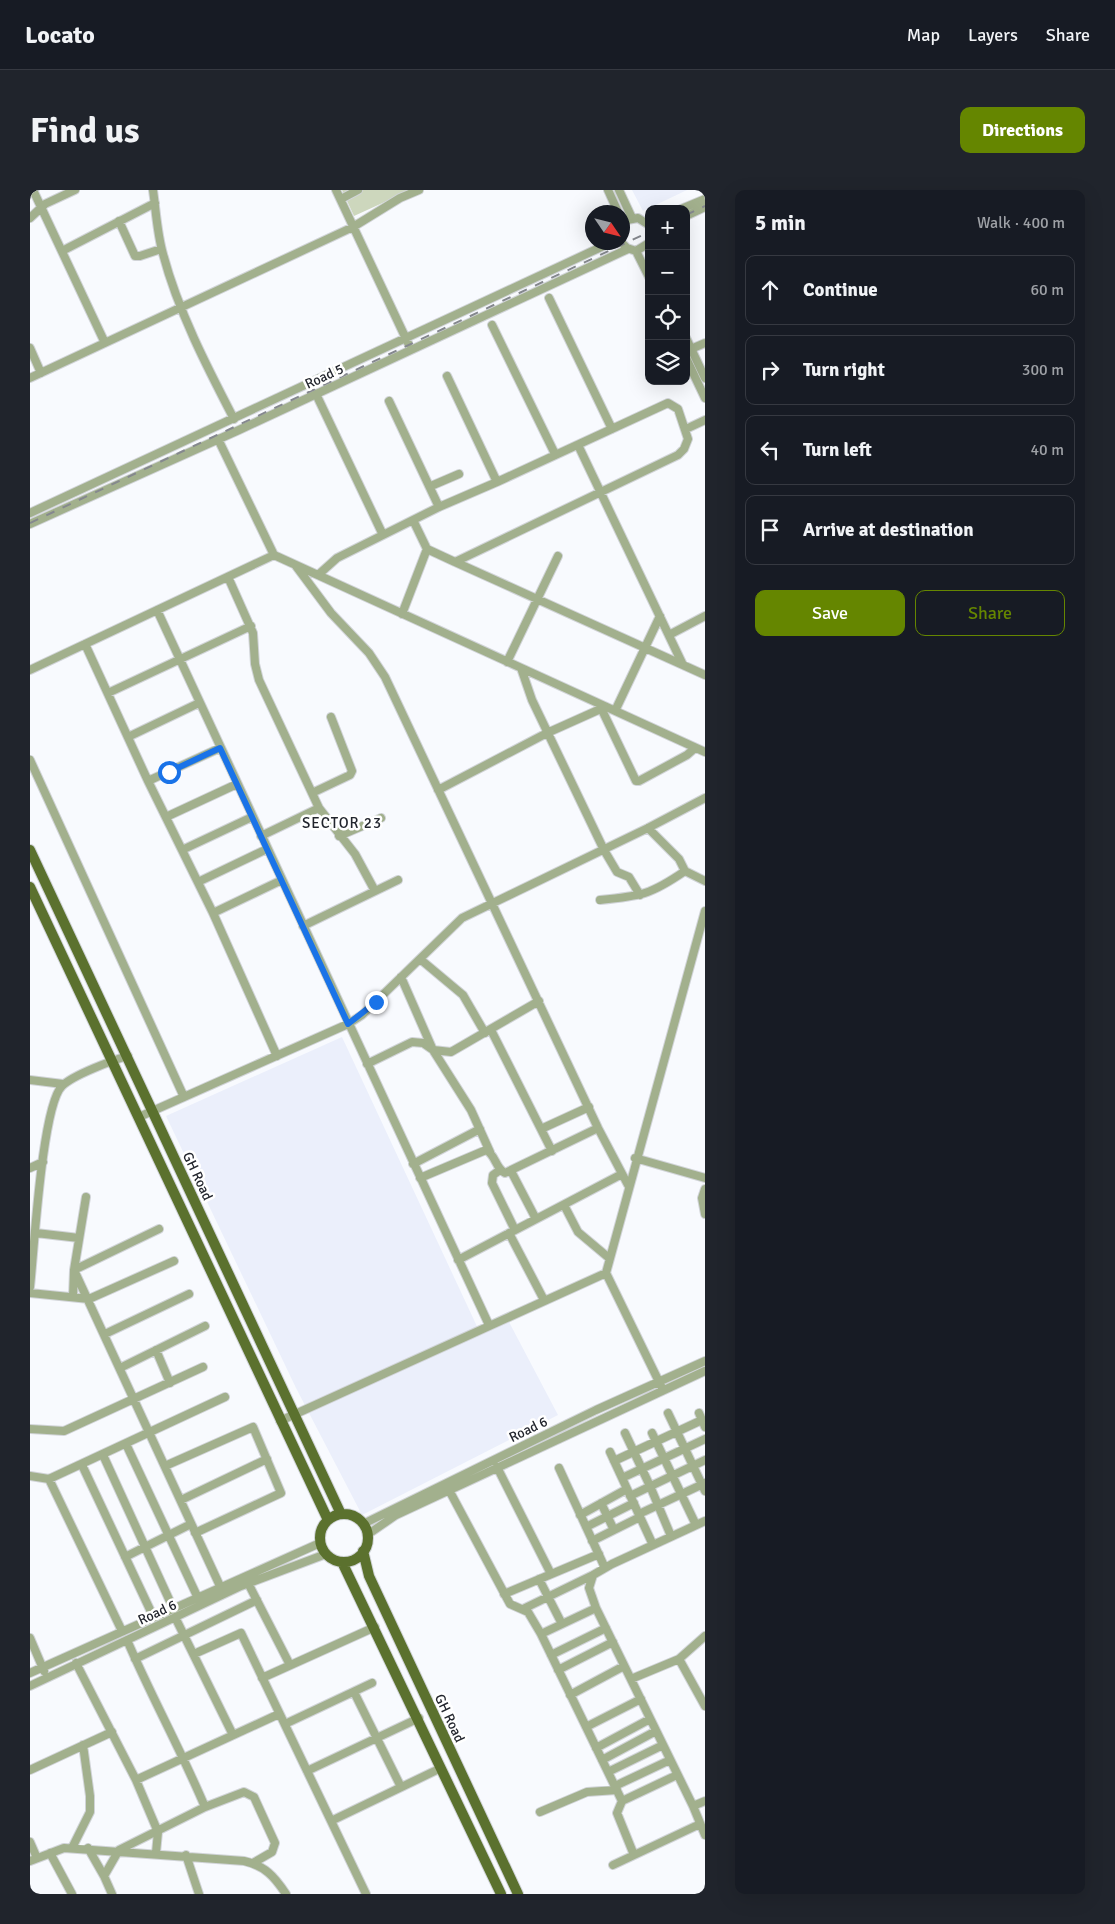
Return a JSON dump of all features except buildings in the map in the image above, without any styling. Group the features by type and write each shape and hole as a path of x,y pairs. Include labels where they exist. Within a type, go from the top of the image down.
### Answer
{"main road":[{"name":"GH Road","path":"30,850 341,1514"},
{"name":"GH Road","path":"30,887 328,1520"},
{"path":"341,1514 353,1516 363,1524 367,1535 364,1551 358,1557 342,1562 326,1554 320,1543 320,1535 328,1520 341,1514"},
{"name":"GH Road","path":"364,1551 368,1576 518,1894"},
{"name":"GH Road","path":"342,1562 419,1718 501,1894"}],"street":[{"path":"33,190 105,343"},
{"path":"30,218 41,208 74,190"},
{"path":"153,190 161,249 182,308 234,419"},
{"path":"336,190 410,350"},
{"path":"340,199 358,190"},
{"path":"30,378 353,227 400,198 419,190"},
{"path":"608,190 615,205"},
{"path":"619,190 632,218 638,218 645,222"},
{"path":"690,205 705,199"},
{"path":"62,250 155,203"},
{"path":"690,214 705,207"},
{"path":"119,221 135,256 161,249"},
{"path":"630,250 636,251 645,248"},
{"name":"Road 5","path":"30,513 595,250"},
{"name":"Road 5","path":"30,524 218,440 626,250"},
{"path":"636,251 645,269"},
{"path":"549,298 612,429"},
{"path":"492,325 555,454"},
{"path":"687,340 705,378"},
{"path":"691,349 705,343"},
{"path":"30,348 41,373"},
{"path":"690,366 705,398"},
{"path":"447,376 497,482"},
{"path":"316,394 383,535"},
{"path":"389,401 431,486 439,507"},
{"path":"318,575 337,558 439,507 578,445 668,402 678,409 688,439 678,455 456,562"},
{"path":"686,429 705,420"},
{"path":"218,440 274,555 521,668 603,708 614,711 705,752"},
{"path":"578,445 683,665"},
{"path":"431,486 459,474"},
{"path":"413,520 427,549 704,674"},
{"path":"402,614 427,549"},
{"path":"30,670 274,555"},
{"path":"507,662 558,556"},
{"path":"296,566 331,613 375,661 598,1128 628,1185"},
{"path":"228,577 251,626 259,680 319,808 355,854 375,891"},
{"path":"157,610 488,1325"},
{"path":"614,711 660,616"},
{"path":"669,635 705,616"},
{"path":"108,693 251,626"},
{"path":"85,644 148,781 213,913 277,1056"},
{"path":"521,668 547,733 604,850 617,872 629,877 640,895"},
{"path":"128,736 199,703"},
{"path":"438,790 547,733 603,708"},
{"path":"603,708 636,781 640,781 682,758 695,748"},
{"path":"312,793 350,775 352,771 331,717"},
{"path":"148,781 220,748"},
{"path":"30,760 184,1097"},
{"path":"166,817 237,784"},
{"path":"139,1117 348,1024 362,1015 462,918 604,850 705,798"},
{"path":"261,836 319,808"},
{"path":"182,850 252,817"},
{"path":"340,836 381,818"},
{"path":"648,828 678,859 685,871 705,881"},
{"path":"198,882 267,849"},
{"path":"600,900 640,895 661,888 685,871"},
{"path":"213,913 282,880"},
{"path":"303,926 398,880"},
{"path":"663,1390 606,1273 628,1185 702,931 705,911"},
{"path":"420,958 463,995 488,1031 552,1151"},
{"path":"401,977 433,1050 480,1129 500,1170 505,1173 511,1171 598,1128"},
{"path":"367,1064 412,1042 422,1042 433,1050 450,1052 539,1001"},
{"path":"30,1287 43,1162 51,1108 55,1095 63,1084 111,1060 128,1056"},
{"path":"30,1080 63,1084"},
{"path":"541,1129 589,1107"},
{"path":"413,1164 480,1129"},
{"path":"420,1178 481,1151 490,1152"},
{"path":"636,1158 705,1178"},
{"path":"30,1168 43,1162"},
{"path":"500,1170 493,1175 492,1182 512,1232 544,1300"},
{"path":"511,1171 536,1219"},
{"path":"458,1260 622,1174"},
{"path":"705,1189 702,1198 705,1214"},
{"path":"73,1297 74,1270 86,1197"},
{"path":"564,1205 578,1232 609,1258"},
{"path":"74,1270 158,1228"},
{"path":"36,1233 79,1238"},
{"path":"30,1293 89,1299 174,1261"},
{"path":"74,1270 182,1500 220,1586"},
{"path":"280,1421 606,1273"},
{"path":"105,1334 189,1294"},
{"path":"120,1368 205,1326"},
{"path":"156,1350 170,1383"},
{"name":"Road 6","path":"363,1524 659,1381 705,1361"},
{"path":"30,1429 64,1431 203,1367"},
{"name":"Road 6","path":"367,1535 396,1515 705,1371"},
{"path":"30,1476 50,1480 225,1397"},
{"path":"592,1541 658,1505 704,1487 692,1466 668,1413"},
{"path":"614,1461 702,1420"},
{"path":"165,1466 252,1427 267,1458 281,1493 196,1533"},
{"path":"625,1433 671,1536"},
{"path":"652,1433 696,1525"},
{"path":"622,1478 705,1439"},
{"path":"126,1444 197,1596"},
{"path":"610,1452 653,1545"},
{"path":"103,1455 173,1608"},
{"path":"182,1500 267,1458"},
{"path":"580,1514 601,1503 630,1496 705,1460"},
{"path":"82,1465 153,1616"},
{"path":"497,1467 551,1574"},
{"path":"559,1468 605,1568"},
{"path":"50,1480 122,1631"},
{"path":"449,1490 510,1604 528,1612 541,1634 622,1801"},
{"path":"586,1526 607,1516 630,1496"},
{"path":"601,1503 614,1530"},
{"path":"523,1609 705,1521"},
{"path":"125,1557 191,1524"},
{"name":"Road 6","path":"30,1673 197,1596 320,1543"},
{"name":"Road 6","path":"30,1686 248,1583 326,1554"},
{"path":"504,1594 599,1554"},
{"path":"593,1575 589,1588 596,1608 693,1806 705,1835"},
{"path":"539,1579 547,1598 562,1624"},
{"path":"248,1583 290,1665"},
{"path":"135,1659 257,1600"},
{"path":"541,1634 596,1608"},
{"path":"175,1617 233,1735"},
{"path":"262,1678 375,1627"},
{"path":"551,1656 606,1628"},
{"path":"194,1654 241,1634 366,1894"},
{"path":"631,1679 679,1658 705,1636"},
{"path":"30,1638 48,1677"},
{"path":"127,1640 184,1757 205,1808"},
{"path":"558,1670 613,1642"},
{"path":"679,1658 705,1706"},
{"path":"76,1663 136,1780 158,1832 156,1853"},
{"path":"570,1695 624,1666"},
{"path":"285,1724 372,1684"},
{"path":"354,1692 400,1786"},
{"path":"586,1727 641,1699"},
{"path":"136,1780 280,1714"},
{"path":"308,1771 419,1718"},
{"path":"596,1748 650,1719"},
{"path":"602,1760 656,1731"},
{"path":"30,1770 112,1732"},
{"path":"608,1772 663,1745"},
{"path":"72,1848 90,1812 90,1796 83,1746"},
{"path":"540,1812 587,1792 616,1788 670,1760"},
{"path":"331,1821 400,1786 441,1768"},
{"path":"634,1855 617,1813 622,1801 677,1775"},
{"path":"104,1876 119,1850 205,1808 244,1792 254,1797 274,1842 274,1848 253,1863"},
{"path":"693,1806 705,1801"},
{"path":"613,1865 700,1824"},
{"path":"30,1842 34,1859 64,1848 88,1848 253,1863 270,1872 286,1894"},
{"path":"88,1848 112,1894"},
{"path":"50,1853 72,1894"},
{"path":"186,1856 199,1894"}],"shaded area":[{"path":"632,190 687,190 656,205 645,205 645,210 643,211"},
{"path":"342,1037 481,1335 509,1322 558,1415 362,1515 296,1388 166,1116"}],"green space":[{"path":"342,190 411,190 354,216"}],"railway":[{"path":"690,213 705,206"},
{"path":"30,523 645,234"}],"district":[{"name":"SECTOR 23","path":"342,823"}],"route":[{"path":"169,772 220,748 348,1024 362,1015 376,1002"}]}
